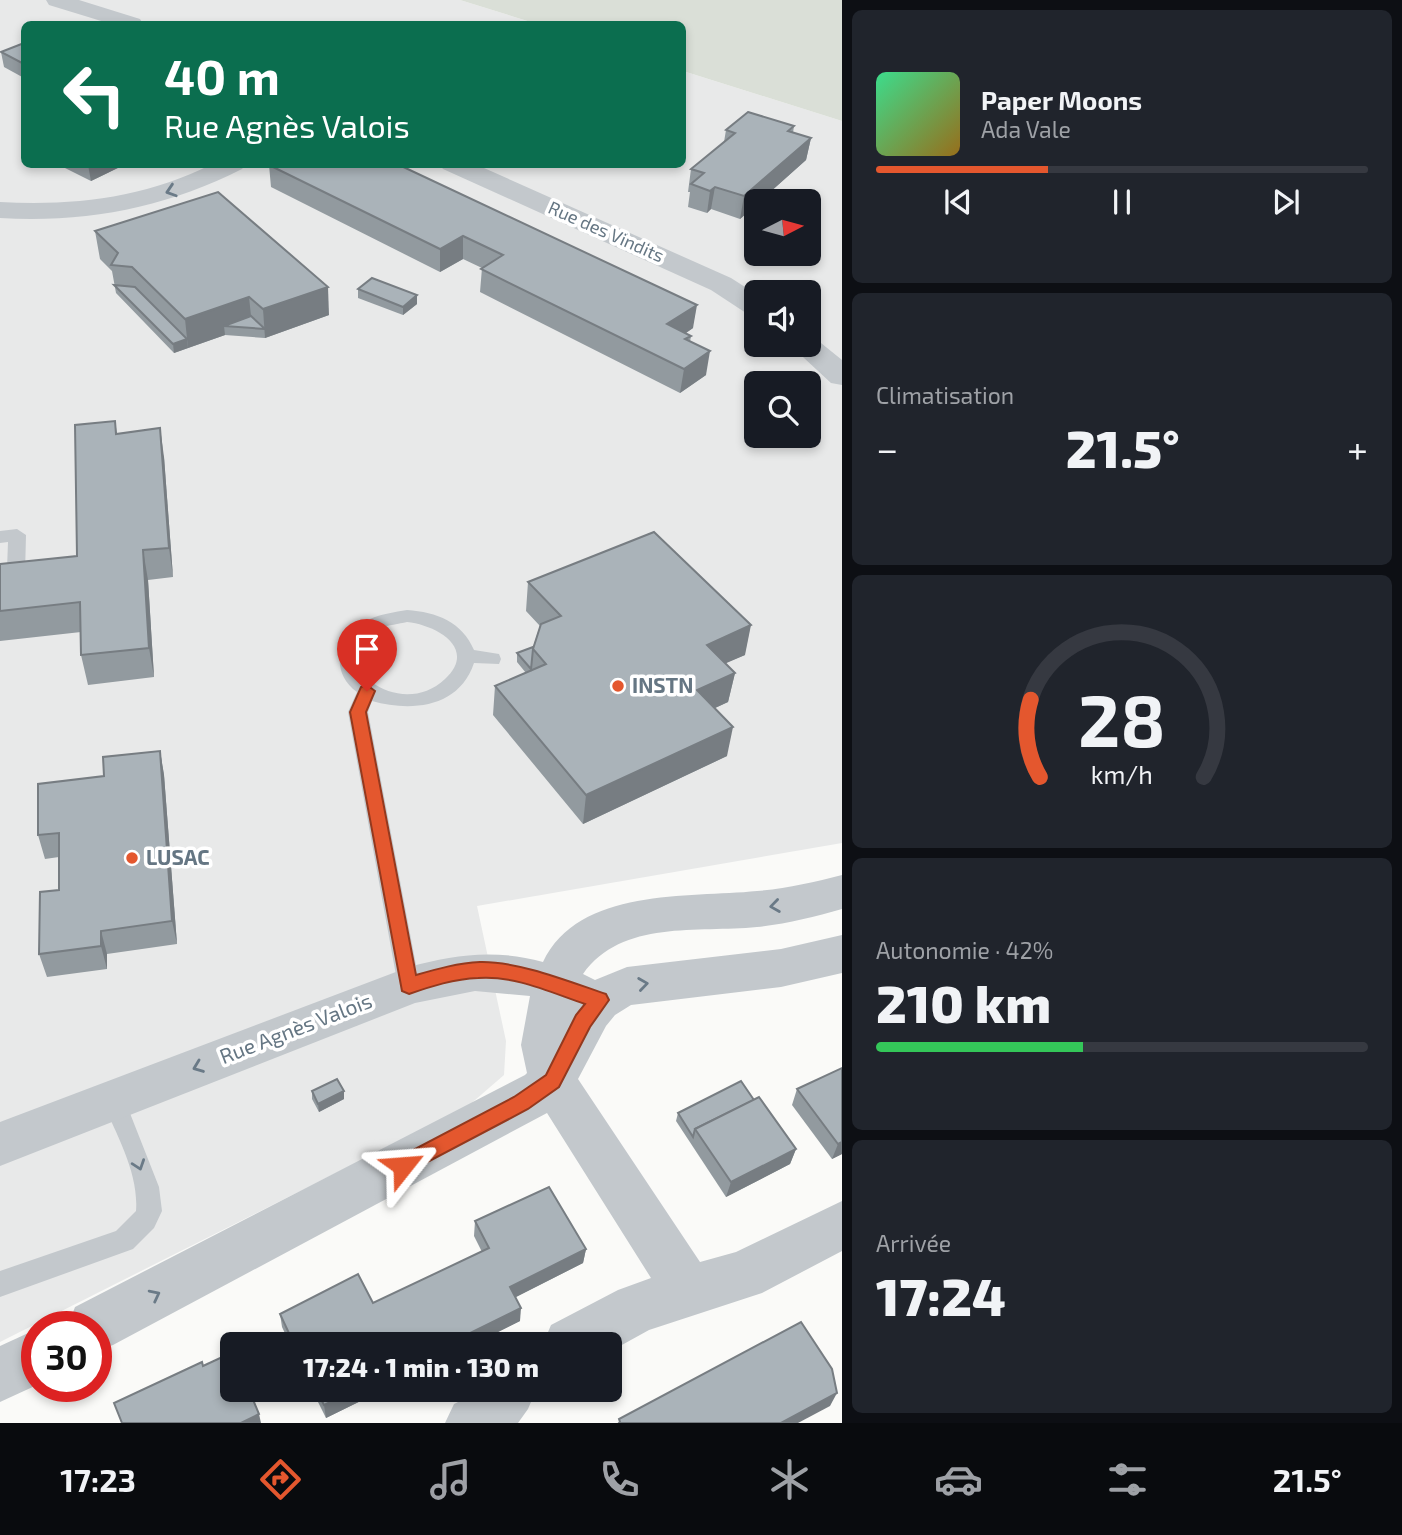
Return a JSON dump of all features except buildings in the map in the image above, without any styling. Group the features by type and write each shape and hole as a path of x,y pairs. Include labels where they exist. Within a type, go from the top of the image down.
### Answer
{"street":[{"path":"57,0 122,21"},
{"path":"0,210 62,212 126,204 176,190 224,168"},
{"name":"Rue des Vindits","path":"461,168 721,284 744,299"},
{"path":"819,357 842,376"},
{"path":"690,1291 552,1081 544,1046 554,984 563,962 572,951 602,929 639,917 750,910 842,892"},
{"path":"112,1317 521,1103 552,1081 583,1021 599,1000 612,991 627,986 781,968 842,954"},
{"name":"Rue Agnès Valois","path":"0,1144 449,973 482,970 515,974 599,1000"},
{"path":"592,1332 636,1308 744,1275 842,1225"},
{"path":"0,1375 21,1364"},
{"path":"473,1423 491,1414 500,1402"}],"lane":[{"path":"0,537 17,535 16,574 0,576"},
{"path":"407,615 433,620 454,632 463,643 465,670 456,682 443,692 425,699 405,702 385,699 367,691 354,680 347,666 346,654 360,631 373,622 407,615"},
{"path":"466,656 492,659"},
{"path":"367,691 358,712 409,986"},
{"path":"0,1284 124,1240 141,1226 149,1211 148,1193 114,1101"}],"shaded area":[{"path":"0,0 460,0 527,21 21,21 21,168 686,168 686,72 842,121 842,843 477,906 506,1041 504,1075 467,1107 62,1311 21,1311 21,1331 0,1342"},
{"path":"460,0 842,0 842,121 686,72 686,21 527,21"}],"place":[{"name":"INSTN","path":"618,686"},
{"name":"LUSAC","path":"132,858"}],"route":[{"path":"367,691 358,712 409,986 449,973 482,970 515,974 554,984 599,1000 583,1021 552,1081 521,1103 403,1166"}]}
